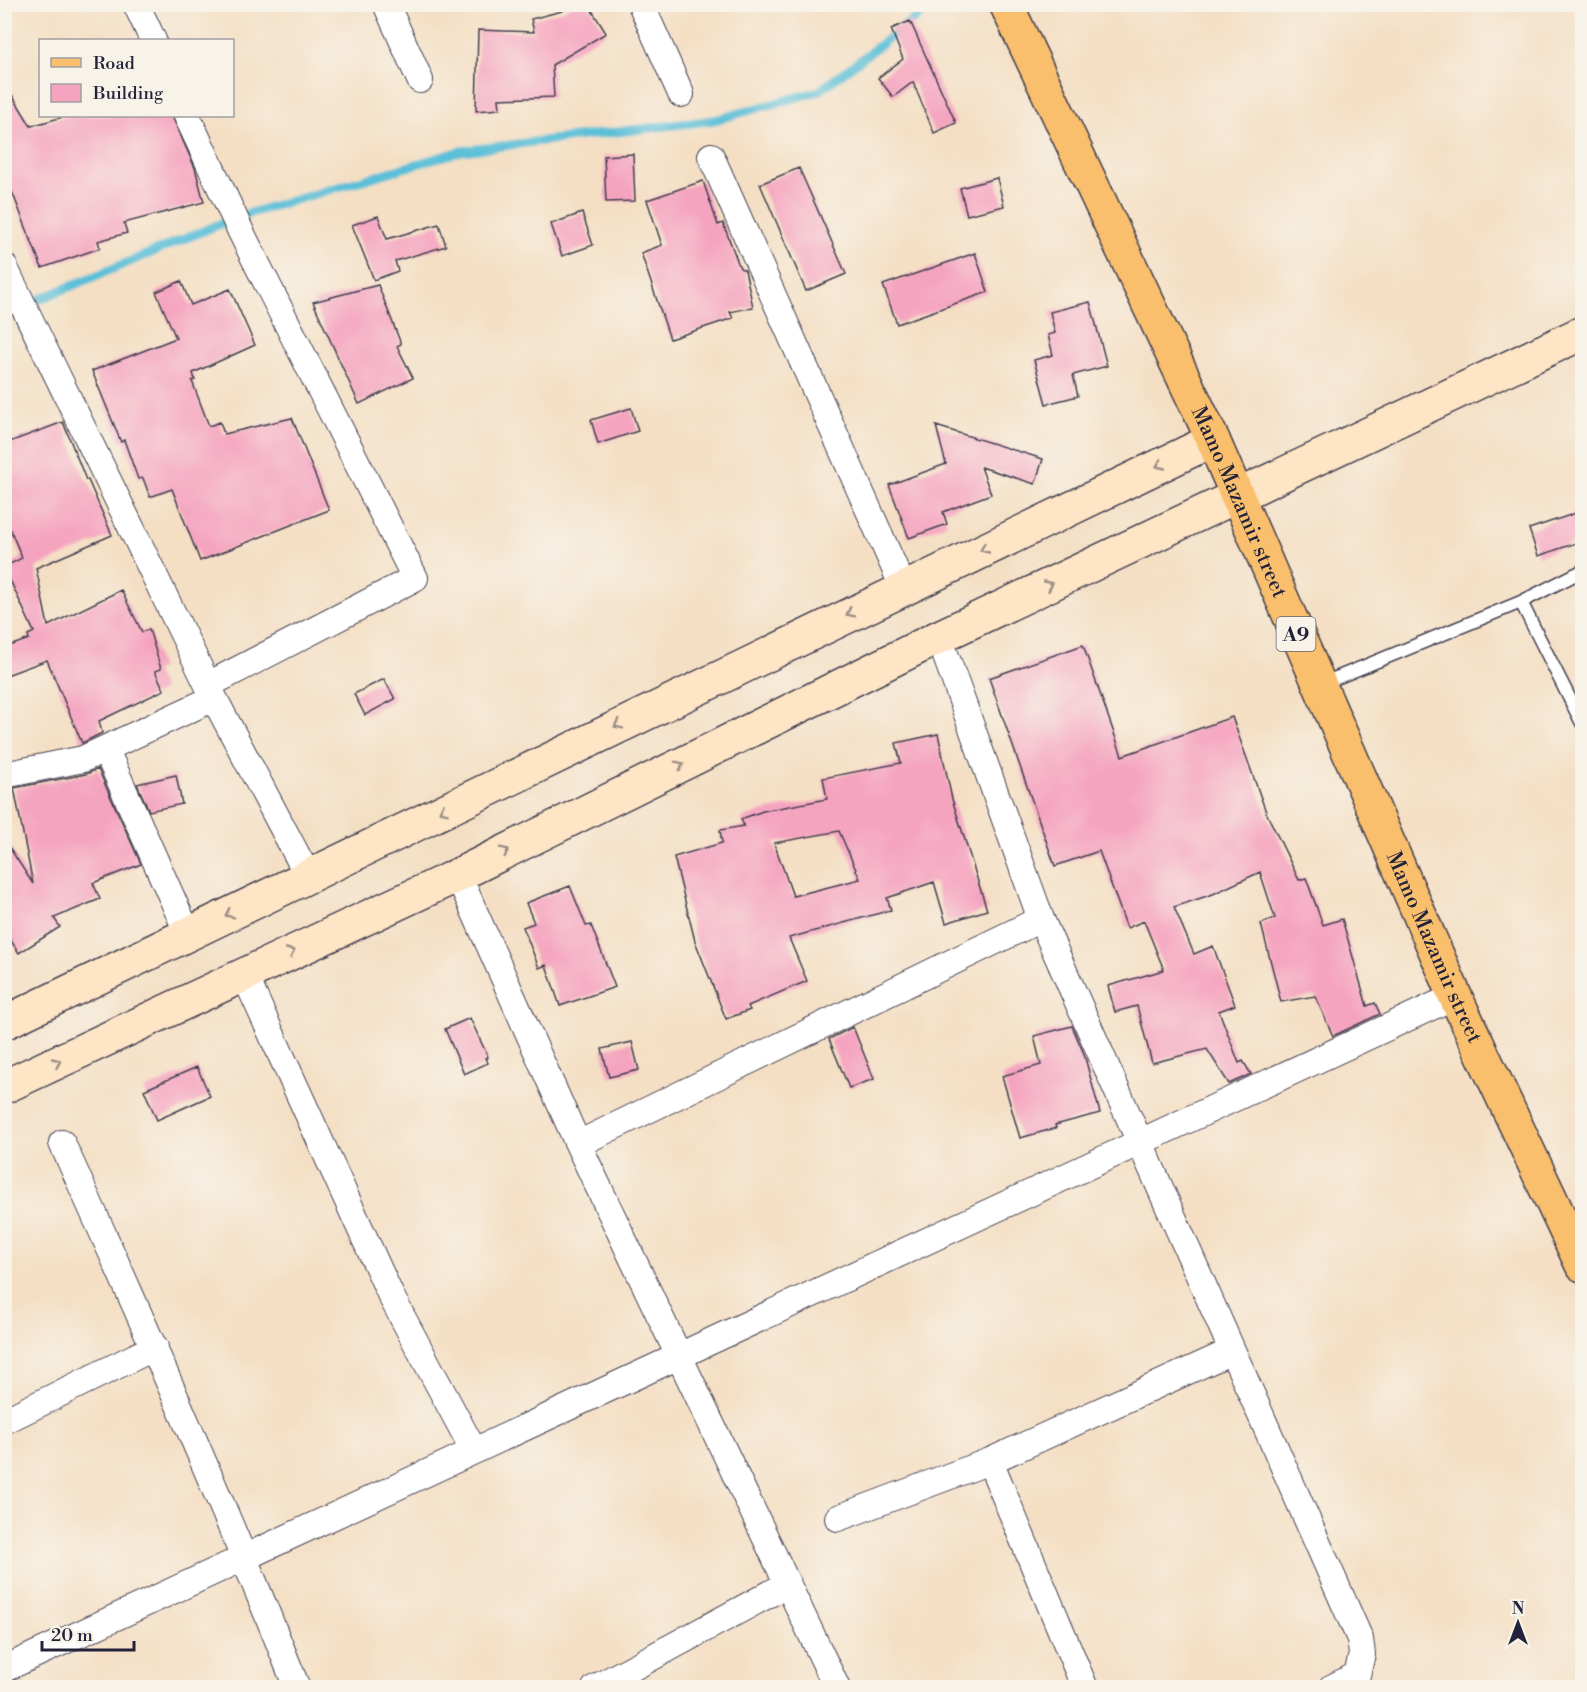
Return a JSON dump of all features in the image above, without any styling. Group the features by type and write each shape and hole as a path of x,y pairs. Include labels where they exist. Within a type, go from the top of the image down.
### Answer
{"main road":[{"name":"Mamo Mazamir street","path":"1007,5 1213,440 1318,686 1455,996 1580,1251"},
{"path":"4,1087 458,874 939,636 1238,498 1582,333"},
{"path":"4,1023 903,587 1213,440"}],"street":[{"path":"136,4 153,39"},
{"path":"386,4 420,80"},
{"path":"641,4 681,94"},
{"path":"4,775 83,759 106,750 415,578 225,200 187,117"},
{"path":"711,156 903,587"},
{"path":"10,276 211,691 308,876"},
{"path":"939,636 1041,919 1360,1639 1362,1654 1357,1675 1331,1688"},
{"path":"106,750 188,934"},
{"path":"458,874 578,1144 837,1688"},
{"path":"578,1144 1041,919"},
{"path":"244,974 391,1296 474,1451"},
{"path":"4,1669 1455,996"},
{"path":"62,1143 155,1347 245,1558 297,1688"},
{"path":"4,1421 155,1347"},
{"path":"838,1518 990,1461 1232,1352"},
{"path":"990,1461 1085,1688"},
{"path":"595,1688 788,1584"}],"lane":[{"path":"1318,686 1521,602 1582,571"},
{"path":"1521,602 1582,723"}],"building":[{"path":"573,4 588,4 606,33 552,65 554,97 499,99 500,109 476,111 478,30 534,32 531,19 562,11"},
{"path":"910,21 956,123 934,133 913,82 893,97 878,78 903,59 891,29"},
{"path":"4,82 31,126 62,117 172,117 195,168 204,202 124,223 127,233 98,241 100,248 42,268 4,171"},
{"path":"633,154 635,201 606,202 604,156"},
{"path":"799,168 846,274 806,291 760,184"},
{"path":"997,178 1004,206 967,215 960,188"},
{"path":"703,181 718,225 723,223 740,268 745,270 753,307 730,312 733,318 670,339 641,253 662,245 647,200"},
{"path":"582,213 593,245 562,256 551,224"},
{"path":"378,216 387,239 439,224 446,246 395,261 398,271 374,280 352,225"},
{"path":"975,253 988,292 897,324 883,285"},
{"path":"181,281 191,305 230,289 255,345 193,373 195,380 192,381 209,426 220,422 224,434 292,418 329,510 200,561 172,489 150,497 143,478 138,479 124,440 121,442 92,371 176,338 156,292"},
{"path":"378,285 401,344 397,346 413,378 359,404 313,302"},
{"path":"1090,302 1107,366 1073,375 1078,396 1046,404 1034,360 1053,355 1048,335 1055,333 1050,312"},
{"path":"631,408 638,431 598,444 591,420"},
{"path":"63,422 86,480 88,480 112,535 36,568 48,626 121,590 142,632 149,629 161,669 155,671 164,690 99,721 102,733 82,743 47,660 4,676 4,648 29,639 28,635 34,632 4,567 22,558 4,514 4,444"},
{"path":"936,426 1043,459 1035,484 981,467 991,494 943,512 947,524 909,538 889,485 946,464"},
{"path":"1582,511 1582,541 1538,556 1529,529"},
{"path":"1083,645 1122,756 1232,717 1266,812 1299,880 1306,878 1323,925 1342,919 1367,1006 1375,1003 1380,1014 1333,1036 1315,996 1281,1002 1261,924 1275,918 1260,872 1213,894 1174,907 1194,954 1213,946 1235,1005 1219,1011 1239,1063 1243,1061 1251,1074 1229,1084 1207,1049 1152,1063 1137,1006 1115,1012 1108,986 1164,970 1144,921 1127,928 1099,851 1055,866 989,678"},
{"path":"384,679 395,699 365,715 354,694"},
{"path":"938,734 952,799 987,910 946,923 934,882 887,898 891,910 789,938 807,981 748,1006 750,1010 726,1019 695,941 674,857 722,843 720,830 744,826 741,819 763,811 827,799 823,778 901,763 896,743","holes":["839,831 860,879 793,896 774,843"]},
{"path":"98,769 141,864 93,883 100,899 54,918 60,927 19,953 4,930 4,839 33,884 14,788 86,774"},
{"path":"176,775 182,804 149,811 137,784"},
{"path":"570,886 586,926 591,925 615,987 560,1006 546,965 539,968 523,927 534,923 526,903"},
{"path":"470,1018 488,1057 485,1058 488,1063 464,1074 445,1029"},
{"path":"1072,1026 1084,1054 1100,1113 1055,1125 1056,1128 1020,1138 1002,1076 1041,1065 1034,1036"},
{"path":"853,1027 874,1079 849,1088 829,1039"},
{"path":"632,1042 639,1070 609,1077 602,1049"},
{"path":"197,1067 210,1096 157,1120 144,1090"}],"waterway":[{"path":"4,314 237,217 461,151 715,120 819,91 934,4"}]}
